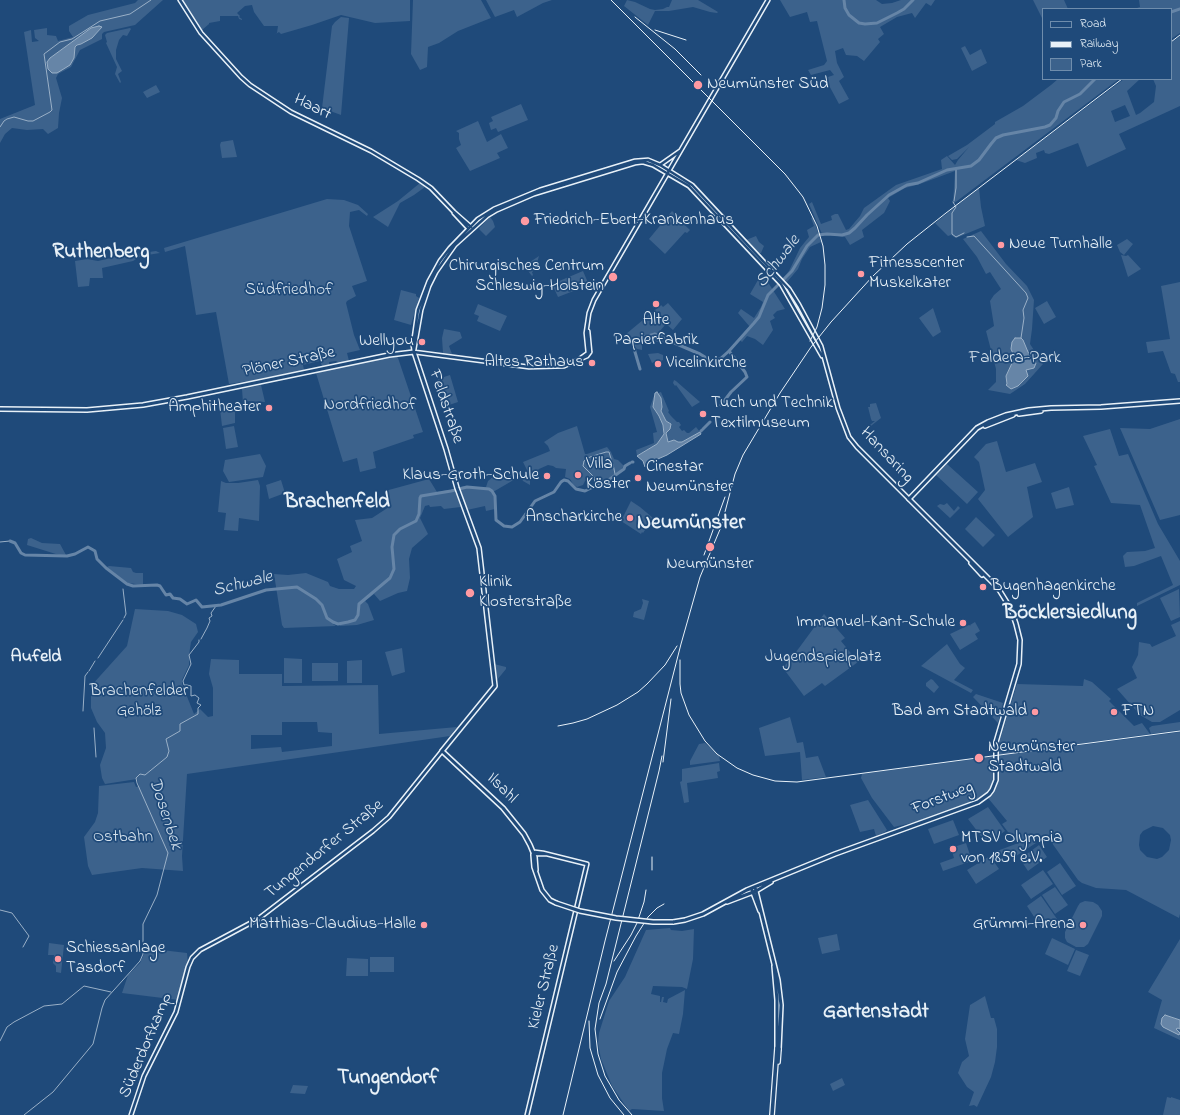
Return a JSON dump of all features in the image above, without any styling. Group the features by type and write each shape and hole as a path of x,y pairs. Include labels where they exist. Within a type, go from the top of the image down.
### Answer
{"highway":[{"path":"773,1114 778,1048"}],"main road":[{"name":"Haart","path":"180,0 201,33 250,85 291,112 371,151 418,179 431,188 470,228"},
{"path":"589,352 587,329 589,314 594,300 768,0"},
{"path":"660,165 680,150"},
{"path":"470,228 497,210 534,194 637,160 648,160 660,165 668,172"},
{"path":"414,352 421,310 431,281 448,253 474,223 494,209 540,190 639,162 648,163 668,172"},
{"name":"Hansaring","path":"668,172 689,186 781,282 797,302 823,357 838,408 850,437 857,447 998,588 1011,609 1020,640 1020,656 996,742 996,758"},
{"name":"Haart","path":"454,212 465,220 470,228"},
{"path":"465,220 470,224 474,223"},
{"path":"588,343 589,352"},
{"name":"Plöner Straße","path":"0,410 87,410 152,404 390,355 414,352 529,367 564,366 581,358 589,352"},
{"name":"Feldstraße","path":"414,352 446,449 451,470 477,541 484,584 495,686 442,751"},
{"path":"908,499 977,428 988,422 1035,409 1180,401"},
{"name":"Tungendorfer Straße","path":"228,936 249,925 271,910 373,831 388,817 442,751"},
{"name":"Ilsahl","path":"442,751 506,812 524,834 533,854"},
{"name":"Forstweg","path":"536,870 538,882 546,895 556,903 580,911 616,918 653,922 673,922 695,917 711,910 727,900 754,890 778,878 835,854 983,799 992,790 996,780 996,758"},
{"path":"533,854 539,852 546,854"},
{"path":"533,854 546,854"},
{"path":"533,854 536,870"},
{"path":"533,854 534,867 536,870"},
{"name":"Kieler Straße","path":"526,1115 587,864 546,854"},
{"path":"535,860 538,855"},
{"path":"754,890 774,964 779,1000 778,1048"},
{"name":"Süderdorfkamp","path":"132,1115 144,1076 176,1012 190,960 200,950 228,936"}],"green space":[{"path":"138,0 163,0 135,25 104,32 102,34 102,39 80,50 71,67 58,74 56,78 62,98 58,128 48,134 43,129 27,130 12,128 5,134 0,143 0,119 35,105 24,32 31,30 32,42 39,41 35,38 34,30 47,28 47,35 56,36 58,41 73,37 69,31 69,26 88,15 135,3","holes":["102,27 96,34 81,44 47,62 50,58 91,28"]},
{"path":"183,0 410,0 410,21 375,23 341,15 281,34 279,32 274,35 277,33 278,26 264,26 254,12 252,5 245,6 237,13 242,20 239,19 238,16 220,16 220,21 209,23 202,30"},
{"path":"413,0 481,0 491,18 458,31 439,43 428,47 427,67 420,70 411,54"},
{"path":"486,0 552,0 543,3 517,17 514,10 495,17"},
{"path":"627,0 655,10 669,7 672,0 698,0 718,12 710,12 693,7 669,11 655,11 648,25 624,6"},
{"path":"780,0 876,0 882,4 901,0 935,0 931,6 926,3 915,18 912,13 897,17 880,27 884,34 878,39 880,42 864,61 857,56 846,55 843,48 835,51 837,63 844,77 839,81 849,99 839,104 825,78 834,75 830,70 811,75 808,70 824,65 827,61 817,21 810,22 807,12 790,17"},
{"path":"1033,0 1064,0 1068,8 1042,8 1042,18"},
{"path":"1139,0 1180,0 1180,33 1172,38 1172,8 1137,8 1140,7"},
{"path":"341,17 349,18 341,115 322,108 332,26"},
{"path":"131,29 127,36 123,35 119,40 116,50 116,59 122,71 118,74 120,83 115,74 117,67 106,43 105,35 107,33"},
{"path":"1180,36 1180,106 1119,134 1126,149 1087,167 1078,143 1049,154 1045,153 1044,150 1036,153 1037,158 1025,163 1016,160 1123,80 1139,80 1127,91 1136,115 1154,102 1156,86 1153,80 1172,80 1172,42","holes":["1125,105 1130,116 1115,122 1111,111"]},
{"path":"965,46 970,55 981,49 987,63 972,71 961,48"},
{"path":"1057,80 1118,80 953,204 955,171 905,188 888,198 890,201 884,213 862,230 864,237 850,245 845,237 822,234 809,204 812,202 821,224 832,220 831,216 838,214 846,230 849,229 860,216 864,208 896,185 942,169 941,160 947,156 955,165 969,147 957,159 952,160 948,156 967,145 995,124 995,122 1023,106"},
{"path":"156,85 160,92 147,98 143,92"},
{"path":"521,104 528,120 498,132 496,128 491,130 489,123 493,121 491,117"},
{"path":"478,121 487,142 501,134 508,148 497,153 500,158 470,171 456,148 461,145 459,133 456,131"},
{"path":"233,140 237,157 222,158 221,142"},
{"path":"420,183 425,187 400,203 388,227 373,217 398,201"},
{"path":"979,188 985,226 956,238 951,235 948,236 935,223"},
{"name":"Südfriedhof","path":"327,199 344,200 358,205 368,214 367,216 359,210 350,212 349,226 367,281 352,286 356,296 346,303 354,335 360,350 347,353 349,361 339,363 336,361 329,362 329,365 322,366 320,361 303,365 304,370 229,384 216,312 196,315 185,246 165,252 164,248"},
{"path":"672,211 676,215 675,216 690,230 687,233 685,232 665,254 649,239"},
{"path":"490,217 495,227 486,236 479,229"},
{"path":"813,217 821,242 810,247 802,259 798,269 787,282 783,278 789,271 800,248 809,237 807,230 814,226 811,218"},
{"name":"Faldera-Park","path":"981,231 1006,264 1027,286 1034,300 1030,344 1043,364 1025,384 1010,394 988,390 996,382 996,369 986,331 994,326 990,301 1001,289 990,272 986,274 977,257 963,239"},
{"path":"756,236 759,242 764,246 761,253 758,253 746,240"},
{"path":"1127,239 1133,244 1124,255 1120,252 1117,245"},
{"path":"156,251 160,253 141,256 133,261 102,268 103,278 90,278 89,286 78,287 75,261 87,259 98,261 132,253 135,254"},
{"path":"1121,255 1128,255 1141,269 1128,277"},
{"path":"539,256 537,263 534,265 536,269 532,272 532,276 524,266"},
{"path":"583,271 589,285 558,297 552,284"},
{"path":"762,273 785,309 777,311 773,315 775,318 770,321 773,330 763,345 755,339 747,336 742,342 739,339 750,327 738,313 741,309 754,318 761,307 763,302 750,294"},
{"path":"1180,282 1180,382 1178,382 1175,374 1171,373 1163,351 1148,353 1146,342 1170,339 1161,286"},
{"path":"401,290 416,294 419,298 411,325 394,320"},
{"path":"1047,301 1056,317 1044,324 1035,308"},
{"path":"668,303 682,319 673,330 666,324 659,332 667,337 663,343 649,340 642,342 642,350 633,348 626,334 661,305 663,307"},
{"path":"478,304 507,316 500,331 477,321 479,316 474,314"},
{"path":"933,308 941,332 933,337 919,318"},
{"path":"444,329 460,332 462,338 449,346 452,354 443,353 442,338"},
{"path":"658,353 663,355 663,360 652,363 648,354"},
{"name":"Nordfriedhof","path":"397,355 423,432 413,435 414,438 373,452 376,468 360,472 357,458 343,462 316,373"},
{"path":"450,375 458,402 449,405 447,401 445,401 438,379"},
{"path":"674,380 700,402 692,407 673,383"},
{"path":"261,385 265,402 246,401 243,403 242,389"},
{"path":"661,392 669,411 668,412 677,422 679,422 681,425 679,427 682,431 684,430 689,433 696,427 700,432 682,442 668,442 666,433 670,423 666,421 660,411 662,407 661,398 658,393"},
{"path":"655,393 653,403 654,409 663,425 663,435 657,444 637,456 636,450 654,443 653,433 657,432 650,407"},
{"path":"876,403 881,418 867,429 866,428 875,421 872,421 871,419 868,407 870,407 870,404"},
{"path":"241,405 235,412 235,423 222,426 220,409"},
{"path":"1180,419 1180,515 1160,520 1120,428 1150,429"},
{"path":"234,426 238,447 226,449 223,428"},
{"path":"577,426 585,454 607,447 614,459 618,460 624,466 620,471 603,483 595,484 593,477 585,481 583,485 577,487 570,479 565,477 566,469 548,465 539,469 532,475 530,478 530,485 523,481 522,479 529,474 523,462 550,451 544,442 558,433"},
{"path":"1110,429 1119,456 1128,454 1158,524 1180,561 1180,585 1137,606 1137,603 1173,585 1161,556 1134,566 1125,567 1123,556 1127,552 1145,551 1155,548 1140,505 1111,503 1094,466 1097,465 1083,436"},
{"path":"997,441 1006,472 1035,463 1042,482 1027,487 1033,517 1008,537 978,499 985,490 979,462 974,457 986,444"},
{"path":"260,454 266,466 263,477 229,482 223,471 225,460"},
{"path":"947,464 978,492 967,504 936,475"},
{"path":"500,471 505,478 515,473 517,478 493,492 495,496 495,509 486,511 485,506 467,510 460,487 468,486 478,489 486,487 488,481"},
{"path":"429,479 437,492 454,489 461,507 444,509 441,506 425,506 420,518 428,534 412,548 409,559 410,578 407,591 398,593 380,601 374,594 365,601 368,604 374,620 357,625 340,626 339,624 333,624 336,626 284,628 282,625 274,574 288,575 306,573 328,582 330,586 339,589 354,589 356,586 344,580 337,559 352,552 350,546 362,541 355,520 372,518 389,507 385,491"},
{"path":"258,480 260,486 259,521 239,518 238,531 224,530 226,513 218,512 221,481 226,483 238,483"},
{"path":"281,480 285,493 269,499 266,485"},
{"path":"1069,487 1074,505 1056,509 1051,493"},
{"path":"631,501 653,518 641,534 621,521"},
{"path":"947,503 954,511 958,506 960,508 950,518 937,506"},
{"path":"976,517 995,535 983,547 965,529"},
{"path":"31,538 42,543 60,544 66,555 59,555 27,545 28,539"},
{"path":"107,567 131,568 133,572 143,573 143,585 128,583"},
{"path":"1179,589 1180,617 1171,621 1160,598"},
{"path":"642,599 649,601 644,620 633,617 634,612 641,609 643,603"},
{"path":"135,609 168,611 182,615 196,624 198,632 191,642 189,665 182,680 182,684 194,714 200,709 208,717 213,716 213,688 209,674 211,659 239,660 239,674 282,674 282,686 378,685 379,734 457,727 450,736 187,774 182,856 183,871 142,868 92,875 88,866 84,837 95,822 98,813 99,786 134,782 136,787 139,786 137,779 105,784 102,778 100,765 106,748 105,733 97,722 91,708 91,686 127,646","holes":["282,722 317,722 318,732 332,733 332,746 282,752 281,747 251,749 251,735 282,735"]},
{"name":"Jugendspielplatz","path":"824,614 845,638 841,641 858,662 825,686 822,683 804,696 783,668"},
{"path":"1180,621 1180,710 1160,722 1152,722 1140,715 1117,689 1137,678 1132,667 1138,655 1139,642 1150,644 1152,647 1176,636 1171,625"},
{"path":"975,622 980,631 975,634 978,639 960,650 950,634 969,625 971,626 970,625"},
{"path":"947,644 960,664 965,668 954,680 973,690 971,693 921,666"},
{"path":"402,648 405,672 392,676 385,652"},
{"path":"284,658 302,659 302,683 284,683"},
{"path":"362,660 362,683 347,683 347,661"},
{"path":"312,663 338,663 338,681 312,681"},
{"path":"494,664 506,667 497,680"},
{"path":"931,679 939,687 934,693 926,686 926,683"},
{"path":"1084,679 1092,682 1111,699 1109,701 1134,726 1142,723 1150,734 998,755 999,743 1017,684 1083,686"},
{"path":"976,694 1003,703 998,723 973,697"},
{"path":"790,717 797,743 803,742 806,758 818,756 826,777 802,780 800,752 765,756 759,728"},
{"path":"1180,722 1180,730 1151,734 1149,728 1152,726"},
{"path":"1180,732 1179,918 1126,890 1096,888 1082,883 1078,880 1047,836 1035,839 1036,843 1013,858 1010,855 1004,855 997,851 1021,842 1016,834 1011,836 1002,824 1007,821 988,798 983,797 924,820 894,827 872,798 861,778 862,774","holes":["1153,826 1163,828 1170,835 1171,840 1169,850 1162,857 1157,859 1147,857 1140,850 1140,835 1143,831"]},
{"path":"705,743 719,756 720,761 690,765 690,761 699,744"},
{"path":"719,763 720,771 717,772 718,778 687,783 689,802 684,803 680,782 682,781 682,769"},
{"path":"868,800 887,830 876,836 874,829 860,832 850,805"},
{"path":"988,807 1005,831 987,844 968,819"},
{"path":"953,820 959,835 934,844 928,829"},
{"path":"966,843 972,861 943,871 940,863 954,858 951,848"},
{"path":"1039,845 1047,857 1028,871 1020,859"},
{"path":"990,856 999,869 976,884 967,870"},
{"path":"1060,863 1076,886 1062,895 1047,872"},
{"path":"1043,870 1053,884 1031,899 1021,885"},
{"path":"1055,887 1068,905 1055,914 1042,895"},
{"path":"1041,896 1057,919 1042,929 1027,906"},
{"name":"Grümmi-Arena","path":"1085,901 1093,902 1098,905 1102,911 1102,916 1088,944 1084,947 1076,947 1067,942 1065,932 1078,906 1080,903"},
{"path":"670,928 671,930 682,931 694,929 693,959 687,989 682,987 653,986 651,994 660,996 660,1002 662,997 664,997 663,1002 667,1003 668,999 685,990 683,1014 679,1034 673,1033 667,1049 662,1073 662,1098 664,1111 632,1109 629,1111 612,1086 601,1059 598,1043 599,1033 609,1001 625,977 646,930"},
{"path":"837,934 840,950 822,954 818,938"},
{"path":"1052,938 1075,949 1068,965 1045,954"},
{"path":"1180,939 1180,1040 1154,1028 1162,1000 1148,992"},
{"name":"Schiessanlage Tasdorf","path":"49,943 64,945 61,973 56,972 56,966 53,963 54,955 48,955"},
{"path":"144,948 187,953 188,964 179,1000 122,993 128,975 140,963 144,954"},
{"path":"1076,950 1089,955 1080,976 1067,971"},
{"path":"370,957 394,957 394,972 370,972"},
{"path":"347,958 368,959 368,976 346,976"},
{"path":"985,996 991,1018 994,1018 997,1029 997,1047 991,1077 977,1107 974,1105 969,1106 974,1092 967,1087 958,1073 962,1062 969,1056 965,1039 970,1005"},
{"path":"842,1078 845,1085 833,1091 830,1084"},
{"path":"293,1085 308,1086 305,1094 290,1093"},
{"path":"1167,1097 1180,1100 1180,1115 1163,1115"}],"shaded area":[{"path":"99,26 102,27 92,38 75,47 74,58 70,65 57,73 52,73 48,69 47,62 50,58 91,28"},
{"path":"1015,338 1021,338 1023,340 1028,352 1036,363 1034,368 1026,370 1028,376 1018,386 1011,389 1006,385 1006,376 1013,361 1017,360 1011,349 1012,342"},
{"path":"657,392 661,398 661,411 666,421 671,424 670,429 666,433 668,442 674,440 682,442 700,432 701,434 667,455 651,462 645,467 643,461 637,456 657,444 664,434 663,425 653,407 655,393"},
{"path":"1165,1015 1180,1020 1180,1029 1176,1029 1180,1033 1179,1035 1163,1027 1161,1024 1162,1018"}],"waterway":[{"path":"0,127 7,119 14,117 33,121 52,110 44,54 60,42 72,39 100,21 130,14 151,0"},
{"path":"844,0 845,8 849,15 859,23 865,24 877,23 904,9 913,0"},
{"name":"Schwale","path":"1172,12 1180,9"},
{"name":"Schwale","path":"640,369 634,345 637,339 655,334 711,360 720,359 759,317 768,295 792,271 807,246 818,235 842,235 849,233 889,195 907,185 918,183 947,170 971,166 979,160 996,138 1003,135 1050,125 1056,118 1058,111 1064,102 1080,94 1094,80"},
{"path":"954,201 956,169"},
{"path":"953,202 956,207 952,213 952,234 956,237 964,233"},
{"path":"967,237 974,236 1026,293 1028,298 1023,310 1024,318 1021,338"},
{"path":"721,405 731,392 747,377 745,372 729,351"},
{"path":"703,429 710,422"},
{"path":"595,483 594,477 583,466 584,461 590,457 609,452 612,462"},
{"name":"Schwale","path":"10,541 15,543 21,553 25,555 67,556 75,554 88,547 95,551 97,559 106,568 127,584 133,586 157,585 160,586 166,595 170,594 173,598 180,599 187,604 196,600 202,607 221,605 266,590 297,587 316,599 322,605 327,618 338,624 355,620 358,615 359,604 390,578 394,569 392,547 394,535 400,529 416,521 419,514 421,496 467,487 489,489 495,496 496,520 504,526 512,527 520,522 535,501 554,492 564,480 568,481 576,489 585,491 592,486 603,484 630,463"},
{"path":"613,464 615,474"},
{"name":"Schwale","path":"0,542 10,541"},
{"path":"123,589 126,614 124,618"},
{"name":"Dosenbek","path":"201,639 210,621 209,618 212,616 211,613 216,606"},
{"path":"98,658 123,620"},
{"name":"Dosenbek","path":"24,1115 53,1092 93,1044 105,1000 140,961 143,954 143,924 157,895 168,853 136,778 140,774 145,775 167,757 169,751 166,739 180,731 180,724 198,714 198,708 201,705 197,703 199,698 195,695 191,696 191,686 184,685 183,681 191,664 189,655 199,640"},
{"path":"89,671 95,661"},
{"path":"83,711 85,676 88,672"},
{"path":"94,728 96,757"},
{"path":"0,910 12,913 29,936 23,947"},
{"path":"0,1041 7,1027 14,1022 44,1006 62,1004 84,986 111,992"}],"railway":[{"path":"611,0 785,174 803,197 817,226 823,246 825,265 825,285 822,308 817,327 810,341"},
{"path":"635,17 675,49 701,75"},
{"path":"655,30 686,40"},
{"path":"1172,41 1180,35"},
{"path":"563,1115 605,941 681,644 700,577 721,527 735,474 743,455 780,393 811,347 831,322 873,276 907,244 946,213 1121,80"},
{"path":"704,555 725,497"},
{"path":"558,726 587,719 617,705 638,692 665,665 677,646"},
{"path":"680,660 681,693 689,715 705,741 717,754 737,768 753,775 775,781 797,782 1180,731"},
{"path":"663,762 671,699"},
{"path":"632,1115 619,1100 605,1076 598,1054 595,1029 599,1003 606,984 662,756"},
{"path":"652,857 652,870"},
{"path":"614,961 637,923 644,902 646,890"},
{"path":"600,1019 617,972 636,936 648,917 657,908 664,904"},
{"path":"589,1021 590,1048 598,1075 610,1098 624,1115"}],"place":[{"name":"Neumünster Süd","path":"698,85"},
{"name":"Friedrich-Ebert-Krankenhaus","path":"525,221"},
{"name":"Neue Turnhalle","path":"1001,245"},
{"name":"Fitnesscenter Muskelkater","path":"861,274"},
{"name":"Chirurgisches Centrum Schleswig-Holstein","path":"613,277"},
{"name":"Alte Papierfabrik","path":"656,304"},
{"name":"Wellyou","path":"422,342"},
{"name":"Altes Rathaus","path":"592,363"},
{"name":"Vicelinkirche","path":"658,364"},
{"name":"Amphitheater","path":"269,408"},
{"name":"Tuch und Technik Textilmuseum","path":"703,414"},
{"name":"Villa Köster","path":"578,475"},
{"name":"Klaus-Groth-Schule","path":"547,476"},
{"name":"Cinestar Neumünster","path":"638,478"},
{"name":"Anscharkirche","path":"630,518"},
{"name":"Neumünster","path":"710,547"},
{"name":"Bugenhagenkirche","path":"983,587"},
{"name":"Klinik Klosterstraße","path":"470,593"},
{"name":"Immanuel-Kant-Schule","path":"963,623"},
{"name":"Bad am Stadtwald","path":"1035,712"},
{"name":"FTN","path":"1114,712"},
{"name":"Neumünster Stadtwald","path":"979,758"},
{"name":"MTSV Olympia von 1859 e.V.","path":"953,849"},
{"name":"Matthias-Claudius-Halle","path":"424,925"},
{"name":"Grümmi-Arena","path":"1083,925"},
{"name":"Schiessanlage Tasdorf","path":"58,959"}],"district":[{"name":"Ruthenberg","path":"101,254"},
{"name":"Brachenfeld","path":"337,504"},
{"name":"Neumünster","path":"691,525"},
{"name":"Böcklersiedlung","path":"1070,615"},
{"name":"Aufeld","path":"36,658"},
{"name":"Gartenstadt","path":"876,1014"},
{"name":"Tungendorf","path":"388,1080"}],"park label":[{"name":"Brachenfelder Gehölz","path":"139,702"},
{"name":"Ostbahn","path":"123,838"}]}
